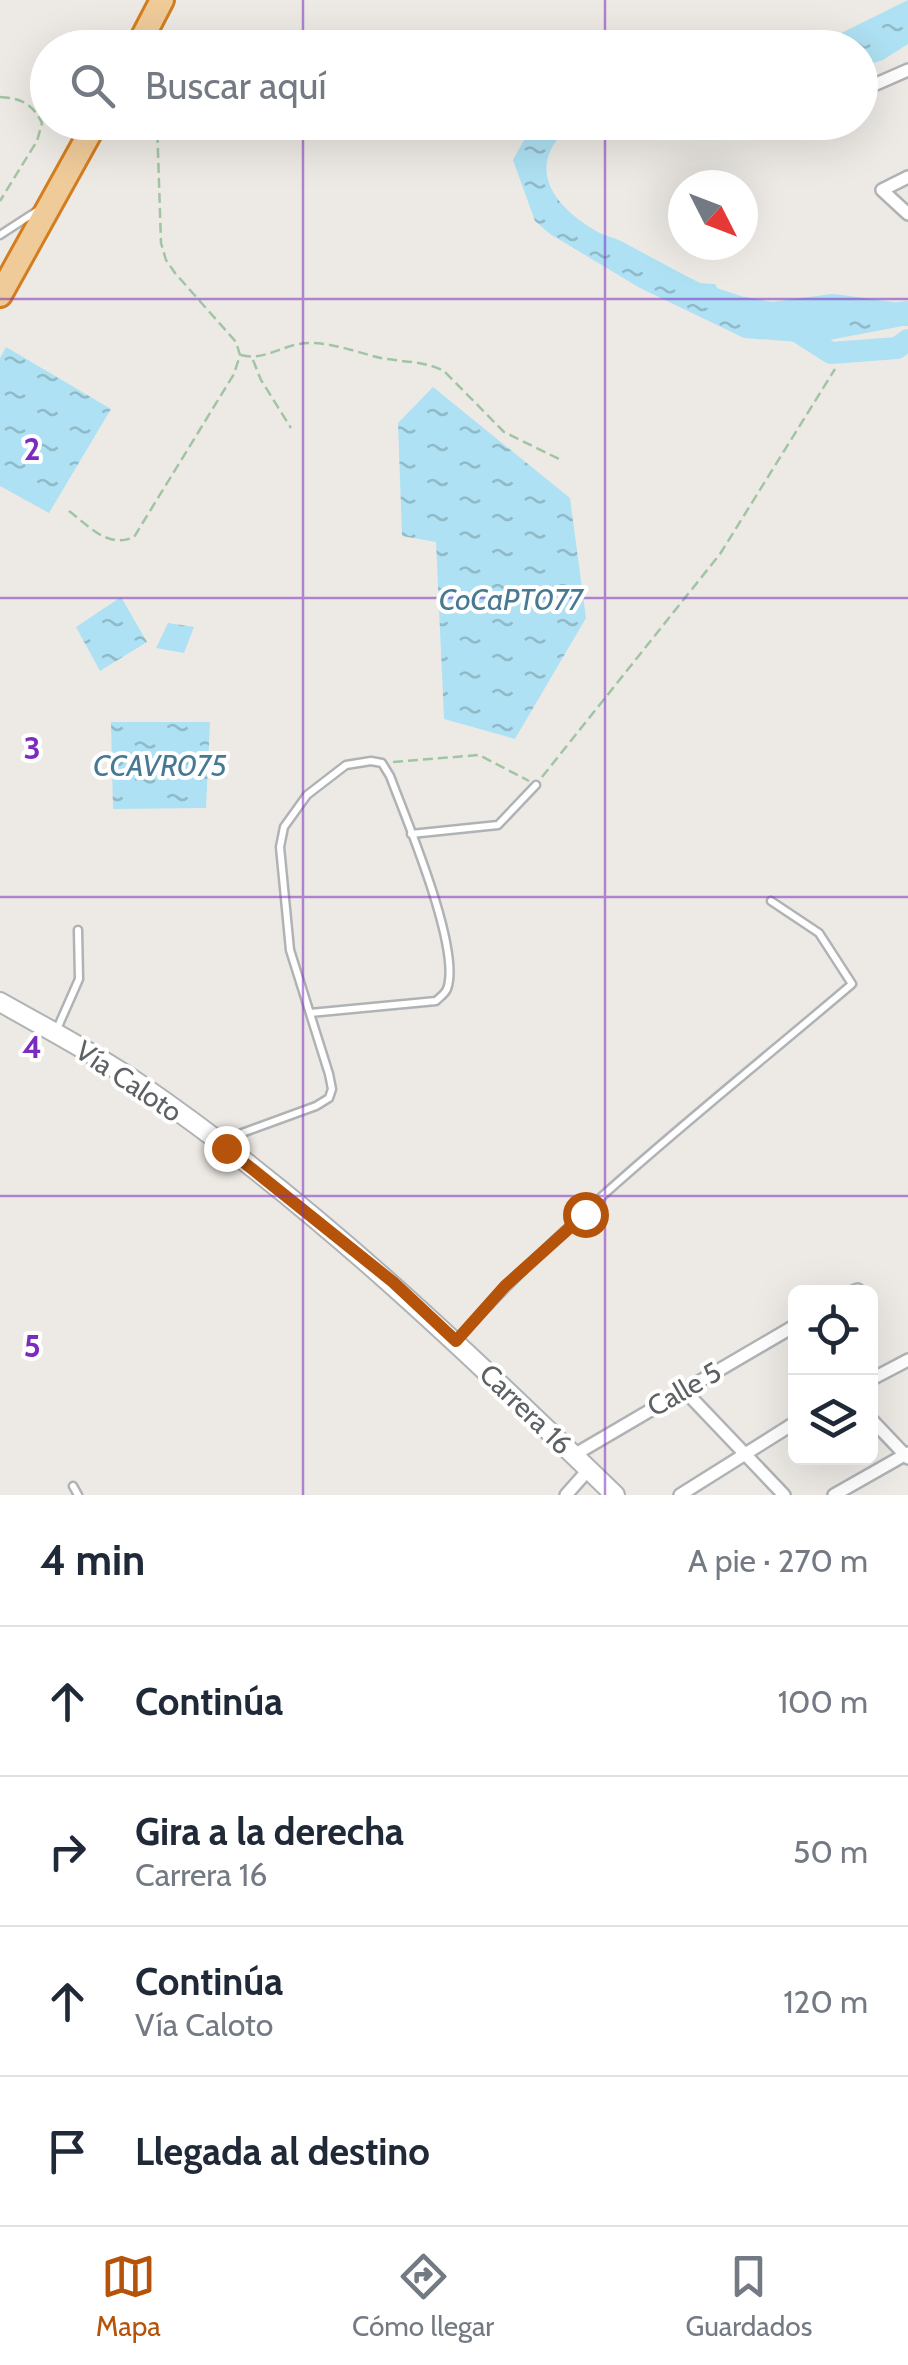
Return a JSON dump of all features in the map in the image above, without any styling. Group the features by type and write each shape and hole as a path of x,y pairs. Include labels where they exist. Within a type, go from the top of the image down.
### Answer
{"highway":[{"path":"146,30 162,0"},
{"path":"0,295 86,140"}],"street":[{"path":"878,85 906,75"},
{"path":"908,176 882,190 908,214"},
{"name":"Vía Caloto","path":"0,1002 137,1082 393,1282"},
{"name":"Carrera 16","path":"393,1282 615,1495"},
{"name":"Calle 5","path":"574,1455 683,1388 788,1331"},
{"path":"878,1376 908,1360"},
{"path":"683,1388 784,1495"},
{"path":"834,1495 907,1455 878,1426"},
{"path":"680,1495 788,1427"},
{"path":"566,1495 588,1469"}],"lane":[{"path":"0,235 24,216 50,205"},
{"path":"226,1148 242,1133 329,1098 329,1074 290,950 280,846 284,827 307,795 346,766 382,763 439,908 448,978 446,992 436,1001 310,1013"},
{"path":"411,834 498,824 536,784"},
{"path":"456,1341 520,1273 665,1142 852,984 819,933 771,900"},
{"path":"55,1033 79,979 78,930"},
{"path":"73,1486 78,1495"}],"path":[{"path":"0,97 30,105"},
{"path":"0,201 37,140"},
{"path":"69,510 109,540 122,543 134,537 234,374 240,355 236,342 166,260 161,243 158,140"},
{"path":"240,355 253,359 288,345 312,342 432,365 444,371 504,432 559,459"},
{"path":"253,359 261,380 291,428"},
{"path":"382,763 479,755 536,784 720,554 835,370"}],"water":[{"path":"908,0 908,44 883,60 878,62 878,30 847,30"},
{"path":"524,140 557,140 546,168 555,196 566,208 596,231 700,283 715,284 718,289 709,296 743,315 784,321 908,301 908,325 814,343 744,338 640,288 550,234 535,221 513,160"},
{"path":"6,347 111,409 49,513 0,486 0,358"},
{"name":"CoCaPT077","path":"433,387 570,498 586,618 515,739 444,719 436,542 402,536 398,423"},
{"path":"121,597 147,642 100,671 76,627"},
{"path":"168,623 194,627 184,653 156,648"},
{"name":"CCAVR075","path":"111,722 210,722 206,808 113,809"}],"waterway":[{"path":"690,291 773,313 833,305 908,315"},
{"path":"787,325 831,353 897,348 908,340"}],"route":[{"path":"226,1148 393,1282 456,1341 505,1286 585,1214"}]}
